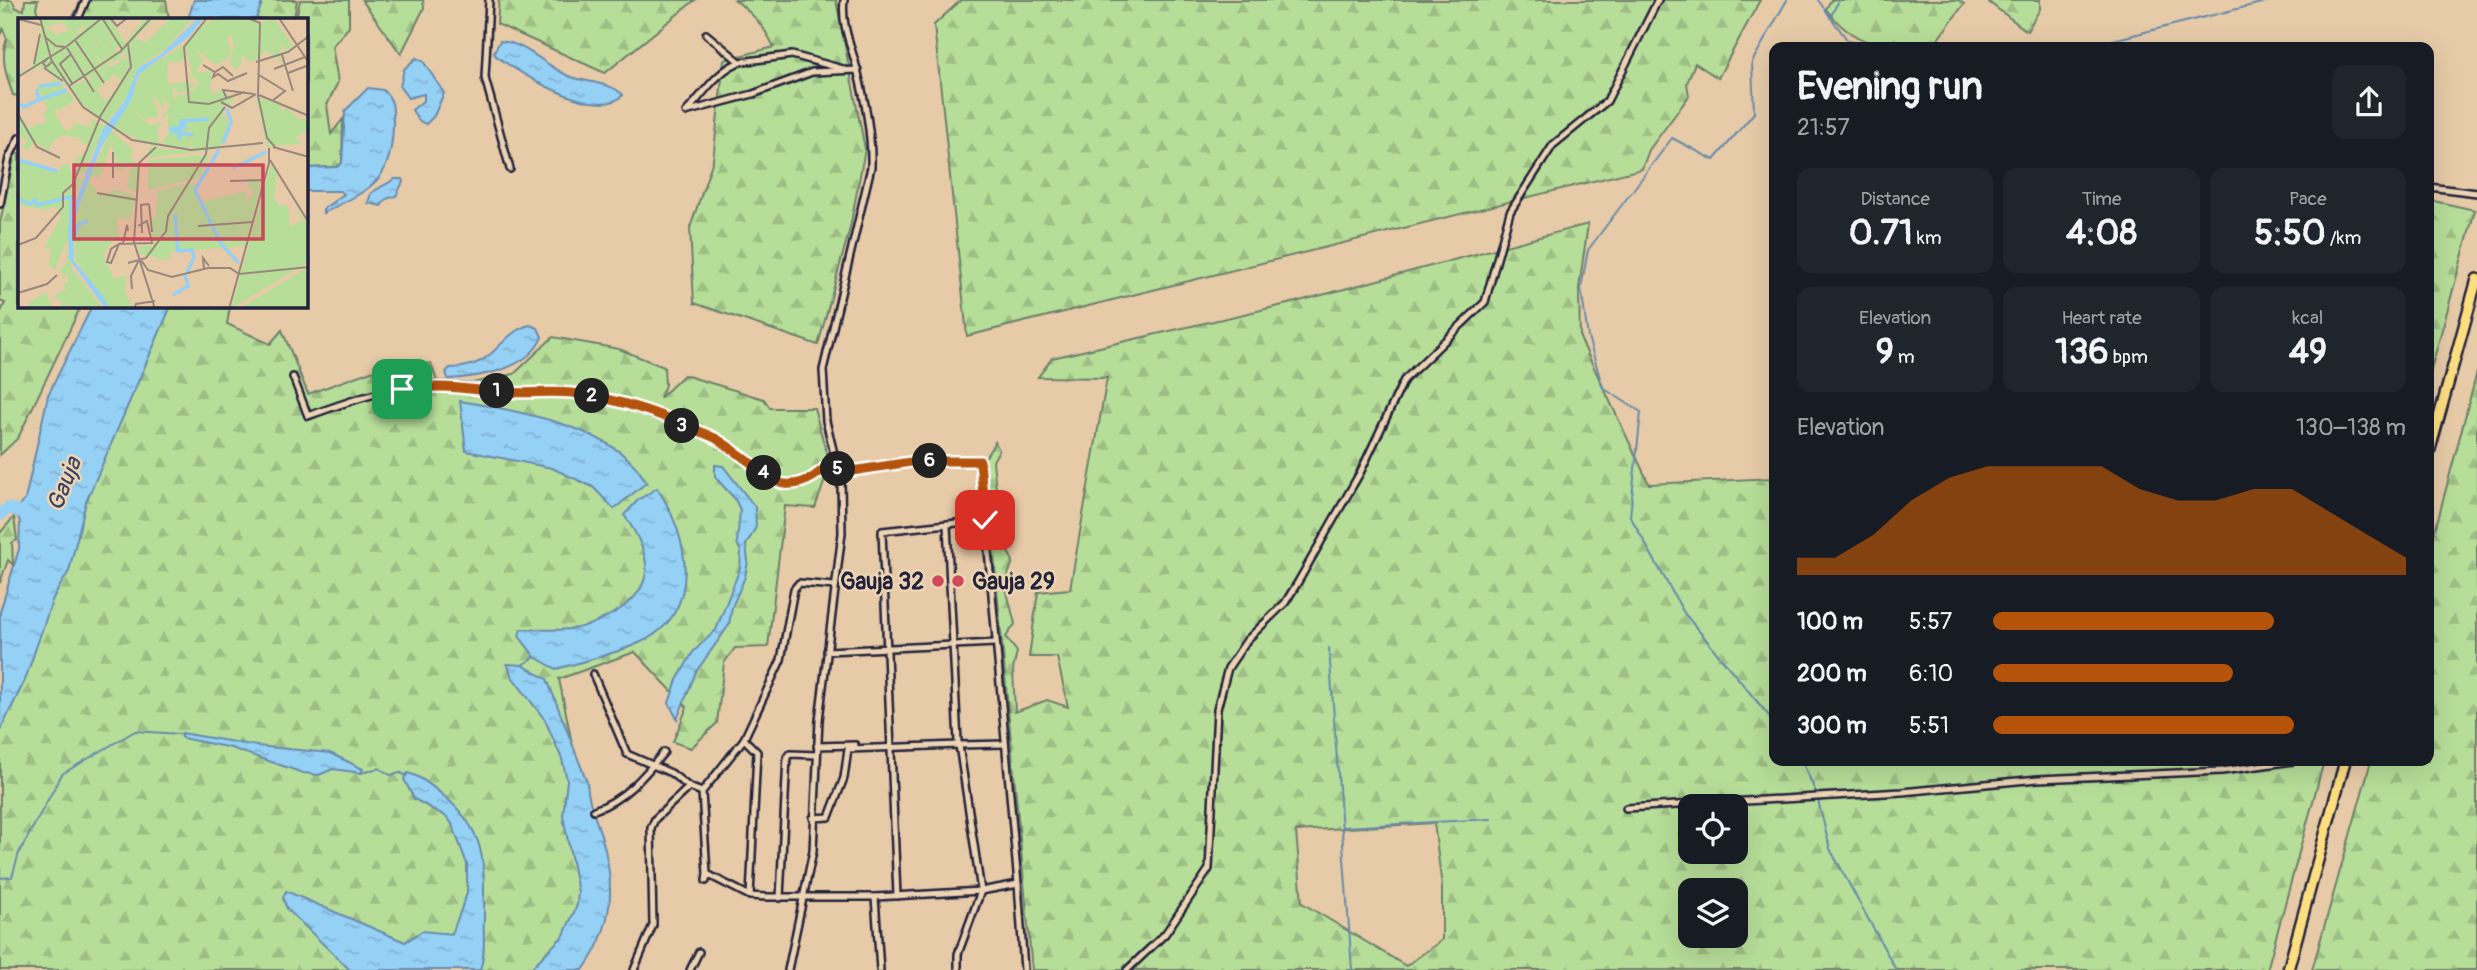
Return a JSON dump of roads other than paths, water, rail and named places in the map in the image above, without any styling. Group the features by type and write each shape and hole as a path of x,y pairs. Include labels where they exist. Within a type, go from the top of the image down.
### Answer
{"main road":[{"path":"2434,435 2477,279"},
{"path":"2288,970 2343,766"}],"street":[{"path":"78,18 86,0"},
{"path":"489,0 485,78 510,169"},
{"path":"788,970 813,851 817,746 842,533 839,473 826,421 824,370 871,167 870,138 858,70 844,27 844,0"},
{"path":"1127,970 1165,934 1209,869 1217,709 1228,668 1247,640 1285,603 1298,582 1360,473 1404,380 1485,302 1510,212 1553,145 1606,101 1658,0"},
{"path":"706,34 740,62"},
{"path":"843,69 792,55 732,64 686,112 754,94 812,72 858,70"},
{"path":"0,204 9,158 18,140"},
{"path":"2434,188 2477,193"},
{"path":"293,377 308,416 346,402 402,389 442,384 504,392 575,393 634,406 714,438 759,466 774,481 786,485 813,479 835,458"},
{"path":"839,473 917,461 980,461 1024,970"},
{"path":"897,896 882,531 985,520"},
{"path":"947,525 958,744 981,891 958,954 958,970"},
{"path":"835,586 799,583 793,589 781,660 744,739 702,792 706,878 750,895 780,898 897,896 981,891 1018,884"},
{"path":"827,651 996,643"},
{"path":"593,674 627,754 653,764 702,792"},
{"path":"744,739 757,752 750,895"},
{"path":"817,746 1005,742"},
{"path":"813,818 829,817 838,799 848,749 891,746"},
{"path":"594,810 609,805 664,752"},
{"path":"780,898 787,757 790,754 817,755"},
{"path":"1626,808 1902,792 2038,779 2222,771 2258,766"},
{"path":"634,970 653,925 651,828 655,819 690,787"},
{"path":"876,897 880,970"},
{"path":"690,970 699,952"}],"water":[{"path":"194,0 263,0 256,18 188,18"},
{"path":"500,41 527,50 571,77 606,85 623,95 611,102 596,103 559,92 496,56 494,52"},
{"path":"416,58 423,61 444,93 434,116 426,124 419,121 412,110 424,100 424,94 408,98 400,87 404,69"},
{"path":"368,88 383,90 393,110 392,144 383,172 375,182 366,190 323,213 323,209 344,194 340,191 308,191 308,168 337,167 342,163 345,111"},
{"path":"395,179 402,179 403,182 396,196 386,199 381,206 368,203 371,193"},
{"name":"Gauja","path":"91,308 170,308 86,502 69,571 53,598 25,680 0,731 0,612 19,549 20,522 15,509 25,500 48,395"},
{"path":"530,325 538,328 542,337 536,348 526,357 488,374 448,379 446,372 450,368 466,366 488,357 511,335"},
{"path":"460,401 537,416 591,435 615,448 633,464 646,483 614,509 593,487 552,468 466,451"},
{"path":"715,465 723,466 755,507 756,527 746,545 748,561 745,577 732,607 729,625 696,672 677,719 669,703 677,680 693,652 716,630 740,568 741,552 737,543 740,510 735,499 715,477"},
{"path":"657,488 677,528 683,550 685,572 682,594 674,613 660,630 639,643 608,654 556,669 535,657 519,636 521,629 564,630 586,626 612,614 638,593 644,582 645,557 641,544 624,515 638,500"},
{"path":"507,664 522,665 547,679 587,782 590,803 606,853 610,888 606,921 601,938 583,970 529,970 564,935 577,905 578,892 563,816 567,780 562,759 545,720 513,678"},
{"path":"182,733 257,746 330,753 363,769 361,773 333,769 319,775 303,773 231,748 182,738"},
{"path":"408,773 423,780 444,796 469,823 476,837 484,881 484,951 480,970 350,970 287,909 283,898 286,891 405,942 422,931 452,934 467,893 467,864 452,824 447,817 414,799 404,779"}],"waterway":[{"path":"1769,716 1684,613 1630,516 1641,412 1603,388 1588,337 1581,288 1588,250 1672,138 1714,160 1754,113 1752,62 1787,0"},
{"path":"1818,0 1848,41 1852,42"},
{"path":"1830,18 1839,0"},
{"path":"2105,42 2273,0"},
{"path":"0,515 8,508 28,514"},
{"path":"1329,648 1352,970"},
{"path":"522,665 535,657"},
{"path":"0,878 12,877 19,853 62,774 135,731 180,734"},
{"path":"1804,766 1817,795"},
{"path":"361,773 379,768 390,775 405,775"},
{"path":"1818,800 1830,849 1896,970"},
{"path":"1343,827 1491,819"}],"place":[{"name":"Gauja 32","path":"938,581"},
{"name":"Gauja 29","path":"958,581"}]}
